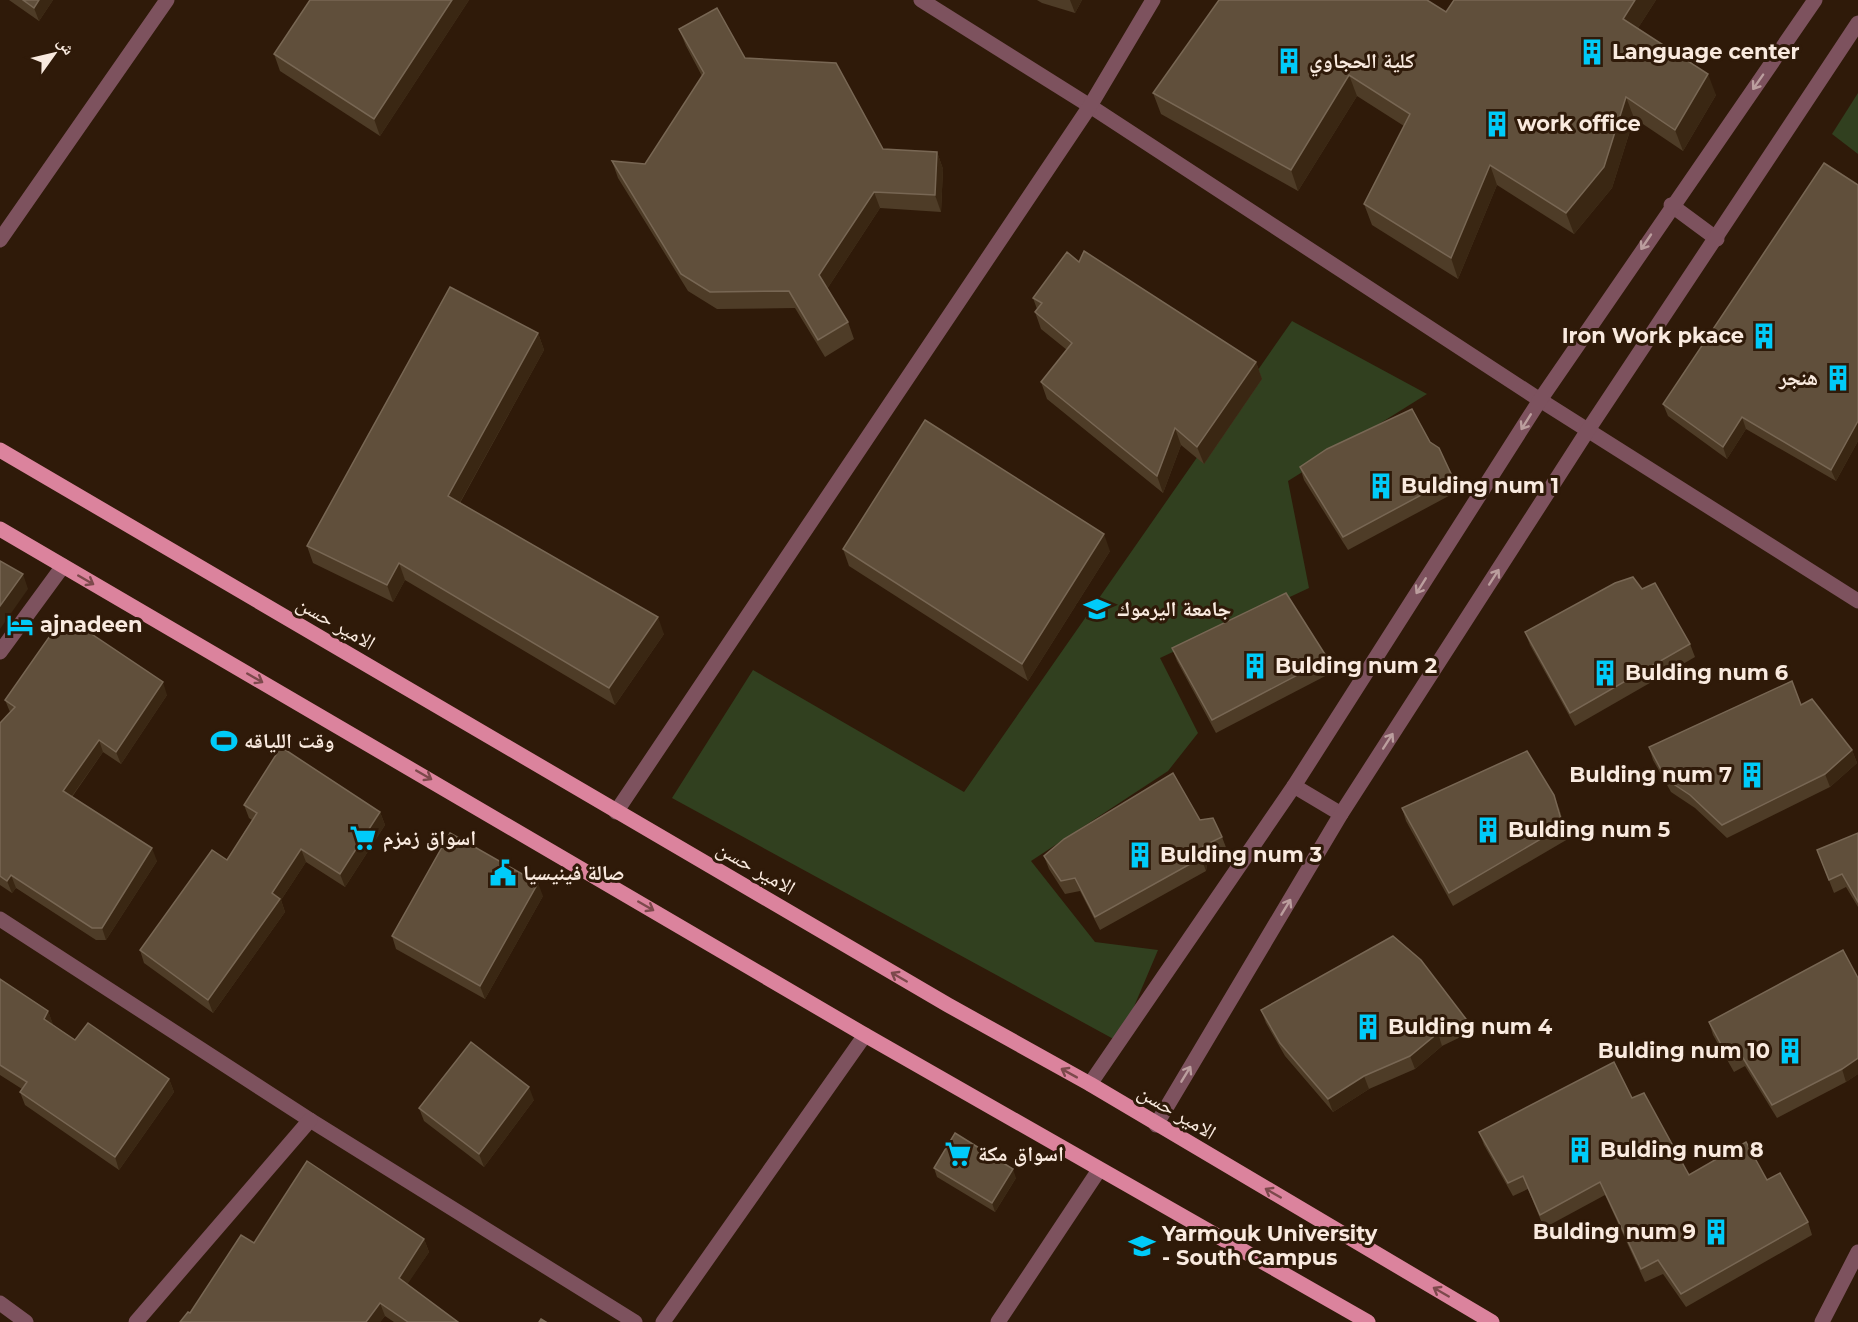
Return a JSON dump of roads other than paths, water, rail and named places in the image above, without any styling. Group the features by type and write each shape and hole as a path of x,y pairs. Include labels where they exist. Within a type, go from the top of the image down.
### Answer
{"main road":[{"name":"الامير حسن","path":"0,450 616,812 1090,1084 1491,1322"},
{"path":"0,528 865,1035 1368,1322"}],"street":[{"path":"0,240 167,0"},
{"path":"921,0 1090,106 1540,400 1858,601"},
{"path":"616,812 1090,106 1153,0"},
{"path":"1090,1084 1294,786 1540,400 1671,206 1815,0"},
{"path":"1156,1125 1341,814 1588,430 1717,239 1858,23"},
{"path":"1671,206 1717,239"},
{"path":"0,652 63,566"},
{"path":"1294,786 1341,814"},
{"path":"0,919 310,1120 635,1322"},
{"path":"663,1322 865,1035"},
{"path":"136,1322 310,1120"},
{"path":"998,1322 1099,1170"},
{"path":"1822,1322 1858,1252"},
{"path":"0,1303 26,1322"}],"place":[{"name":"Language center","path":"1592,52"},
{"name":"كلية الحجاوي","path":"1289,61"},
{"name":"work office","path":"1497,124"},
{"name":"Iron Work pkace","path":"1764,336"},
{"name":"هنجر","path":"1838,378"},
{"name":"Bulding num 1","path":"1381,486"},
{"name":"جامعة اليرموك","path":"1097,609"},
{"name":"ajnadeen","path":"20,625"},
{"name":"Bulding num 2","path":"1255,666"},
{"name":"Bulding num 6","path":"1605,673"},
{"name":"وقت اللياقه","path":"224,741"},
{"name":"Bulding num 7","path":"1752,775"},
{"name":"Bulding num 5","path":"1488,830"},
{"name":"اسواق زمزم","path":"363,838"},
{"name":"Bulding num 3","path":"1140,855"},
{"name":"صالة فينيسيا","path":"503,873"},
{"name":"Bulding num 4","path":"1368,1027"},
{"name":"Bulding num 10","path":"1790,1051"},
{"name":"Bulding num 8","path":"1580,1150"},
{"name":"اسواق مكة","path":"958,1154"},
{"name":"Bulding num 9","path":"1716,1232"},
{"name":"Yarmouk University - South Campus","path":"1142,1246"}]}
